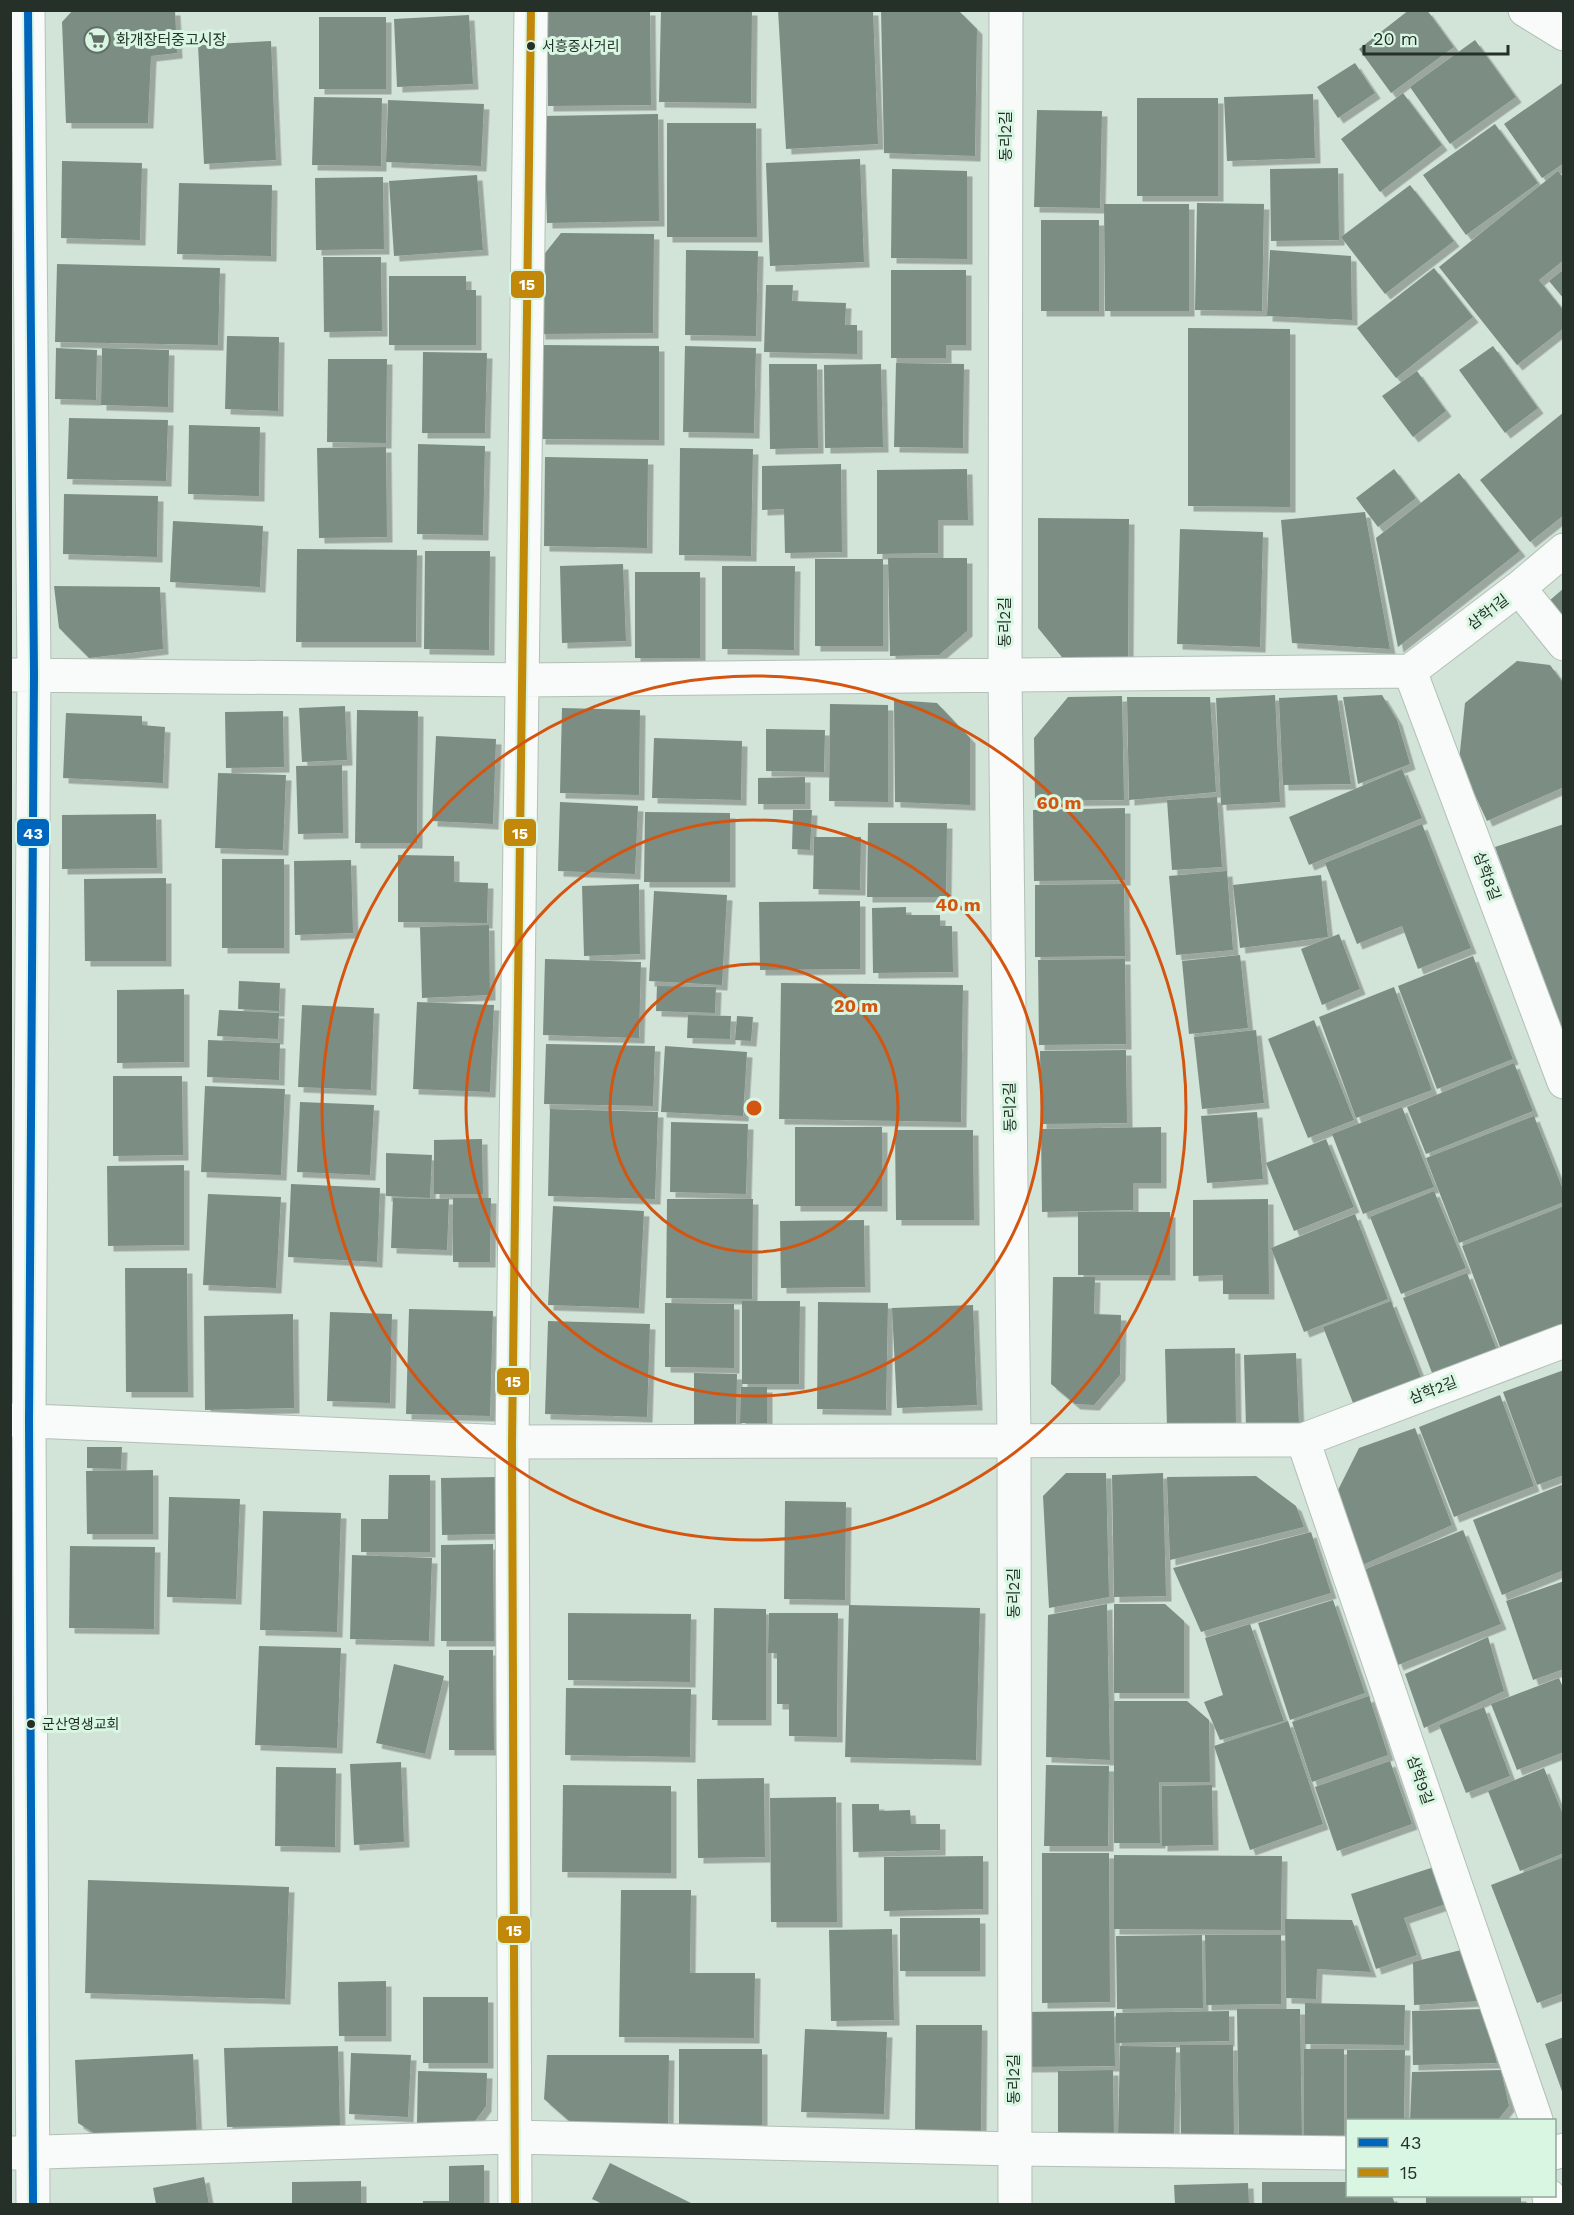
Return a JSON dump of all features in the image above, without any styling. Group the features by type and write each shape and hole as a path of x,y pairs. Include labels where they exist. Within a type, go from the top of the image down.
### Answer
{"street":[{"path":"28,10 22,674 20,1420 22,2152 33,2205"},
{"path":"515,2205 513,2137 513,1442 531,10"},
{"name":"동리2길","path":"1006,10 1005,675 1014,1440 1015,2205"},
{"path":"1525,10 1563,34"},
{"name":"삼학1길","path":"1410,671 1519,588 1563,550"},
{"path":"1519,588 1563,644"},
{"path":"22,674 524,680 1410,671"},
{"name":"삼학8길","path":"1410,671 1563,1082"},
{"name":"삼학2길","path":"1304,1440 1563,1341"},
{"path":"20,1420 513,1442 1304,1440"},
{"name":"삼학9길","path":"1304,1440 1535,2119"},
{"path":"22,2152 513,2137 1014,2149 1346,2153"}],"building":[{"path":"73,10 175,10 177,53 151,56 148,123 66,123 62,22"},
{"path":"548,10 650,10 651,105 548,106"},
{"path":"661,10 752,10 751,103 659,102"},
{"path":"778,10 873,10 878,144 786,149"},
{"path":"881,10 958,10 977,29 975,156 884,153"},
{"path":"1409,10 1427,10 1454,47 1391,93 1359,49"},
{"path":"469,15 473,84 397,87 394,19"},
{"path":"319,17 386,17 386,89 319,89"},
{"path":"1475,40 1516,97 1450,144 1410,87"},
{"path":"271,41 276,160 204,164 198,45"},
{"path":"1355,63 1375,93 1338,118 1317,87"},
{"path":"1564,82 1564,163 1542,178 1504,124"},
{"path":"1403,93 1442,145 1380,192 1341,139"},
{"path":"1313,94 1315,158 1227,161 1224,97"},
{"path":"314,97 382,98 381,166 312,165"},
{"path":"1137,98 1218,98 1218,196 1137,196"},
{"path":"388,100 484,104 481,166 386,162"},
{"path":"1037,110 1102,111 1100,208 1034,207"},
{"path":"658,114 659,221 547,223 544,116"},
{"path":"667,123 756,123 757,237 667,237"},
{"path":"1495,124 1538,183 1466,235 1423,175"},
{"path":"860,159 864,262 770,266 766,163"},
{"path":"62,161 142,163 140,240 61,238"},
{"path":"1338,168 1339,240 1271,241 1270,169"},
{"path":"892,169 967,171 967,259 891,258"},
{"path":"1558,171 1564,178 1564,260 1539,280 1564,311 1564,328 1517,365 1439,267"},
{"path":"477,175 483,250 394,256 389,181"},
{"path":"383,177 384,249 316,250 315,178"},
{"path":"179,183 272,185 271,256 177,254"},
{"path":"1410,185 1454,241 1385,294 1341,237"},
{"path":"1197,203 1264,204 1262,311 1195,310"},
{"path":"1104,204 1189,204 1189,311 1105,311"},
{"path":"1041,220 1099,220 1099,311 1041,311"},
{"path":"561,233 654,234 653,333 540,334 534,267"},
{"path":"686,250 758,251 756,336 685,335"},
{"path":"1270,250 1351,256 1352,320 1267,316"},
{"path":"323,257 381,257 382,331 324,332"},
{"path":"57,264 220,268 218,345 55,342"},
{"path":"1434,268 1473,317 1396,378 1357,328"},
{"path":"1564,269 1564,299 1549,281"},
{"path":"891,270 966,270 966,345 946,345 946,358 891,358"},
{"path":"389,276 466,276 466,290 476,290 476,345 389,345"},
{"path":"766,285 793,285 792,301 846,303 845,325 857,325 857,354 764,352"},
{"path":"1188,328 1290,329 1290,507 1188,506"},
{"path":"227,336 279,337 278,411 225,409"},
{"path":"541,345 659,346 659,440 540,439"},
{"path":"685,346 756,348 754,433 683,432"},
{"path":"1493,346 1538,408 1505,433 1459,370"},
{"path":"56,348 97,350 96,400 55,399"},
{"path":"102,348 169,350 168,407 101,405"},
{"path":"423,352 487,353 485,433 422,433"},
{"path":"328,359 387,359 386,443 327,442"},
{"path":"896,363 964,364 963,448 894,447"},
{"path":"769,364 817,364 818,448 770,449"},
{"path":"881,364 883,447 825,448 824,365"},
{"path":"1417,371 1446,411 1413,437 1382,396"},
{"path":"1564,412 1564,515 1530,542 1480,480"},
{"path":"69,418 168,420 166,481 67,479"},
{"path":"189,425 260,427 259,496 188,494"},
{"path":"418,444 485,446 483,535 417,534"},
{"path":"386,447 387,537 319,538 317,448"},
{"path":"680,448 753,449 751,556 679,555"},
{"path":"545,457 648,459 647,548 544,546"},
{"path":"841,464 842,552 785,553 784,509 762,510 762,466"},
{"path":"967,469 968,520 938,520 938,553 877,554 877,470"},
{"path":"1394,469 1416,498 1378,527 1356,498"},
{"path":"1459,473 1520,551 1398,647 1376,538"},
{"path":"64,494 158,496 157,557 63,554"},
{"path":"1365,512 1390,649 1292,643 1281,520"},
{"path":"1038,518 1129,519 1128,662 1066,662 1038,628"},
{"path":"173,521 263,526 260,587 170,582"},
{"path":"1180,529 1263,532 1260,647 1177,644"},
{"path":"297,549 417,550 416,642 296,642"},
{"path":"425,551 490,551 489,650 424,649"},
{"path":"888,558 967,558 967,631 939,655 890,656"},
{"path":"815,559 883,559 883,646 815,646"},
{"path":"623,564 626,641 562,643 560,566"},
{"path":"722,566 795,566 794,650 722,649"},
{"path":"635,572 700,572 700,658 635,658"},
{"path":"54,586 160,587 163,649 89,658 59,628"},
{"path":"1564,588 1564,619 1549,601"},
{"path":"1517,661 1550,665 1564,684 1564,787 1487,821 1459,761 1465,703"},
{"path":"1275,695 1280,802 1221,805 1216,698"},
{"path":"1337,695 1351,784 1283,785 1279,698"},
{"path":"1382,695 1397,720 1410,764 1358,784 1343,697"},
{"path":"1122,696 1124,800 1035,801 1034,738 1068,697"},
{"path":"1127,697 1210,697 1216,792 1129,800"},
{"path":"894,700 937,703 970,738 970,805 895,802"},
{"path":"830,704 888,705 888,802 829,801"},
{"path":"345,706 347,760 302,762 299,708"},
{"path":"562,708 640,710 639,795 560,793"},
{"path":"357,710 418,711 417,843 355,843"},
{"path":"283,711 284,767 226,768 225,712"},
{"path":"66,713 142,716 142,725 165,727 163,783 63,778"},
{"path":"766,729 825,730 824,772 766,771"},
{"path":"436,736 496,739 493,824 432,821"},
{"path":"654,738 742,741 741,800 652,798"},
{"path":"342,765 343,833 298,834 296,766"},
{"path":"1402,769 1422,818 1309,865 1289,817"},
{"path":"218,773 286,775 283,850 215,848"},
{"path":"805,777 805,804 758,804 758,778"},
{"path":"1217,797 1222,867 1172,870 1167,800"},
{"path":"560,802 638,806 635,874 558,871"},
{"path":"1125,808 1125,880 1034,881 1033,810"},
{"path":"793,810 812,810 810,850 792,849"},
{"path":"645,812 730,813 730,882 644,882"},
{"path":"156,814 157,868 62,869 62,815"},
{"path":"868,823 947,823 946,897 867,897"},
{"path":"1422,824 1471,948 1418,969 1402,926 1357,944 1325,863"},
{"path":"1564,824 1564,1035 1495,847"},
{"path":"814,837 861,837 860,890 813,889"},
{"path":"398,855 454,856 454,882 488,883 487,923 398,922"},
{"path":"222,859 284,859 284,948 222,948"},
{"path":"351,860 353,933 295,935 294,861"},
{"path":"1227,871 1233,950 1176,955 1169,876"},
{"path":"1321,875 1328,937 1240,948 1233,885"},
{"path":"166,878 166,961 85,961 84,879"},
{"path":"639,884 640,954 584,956 582,886"},
{"path":"1124,884 1125,956 1035,957 1035,885"},
{"path":"654,891 727,895 722,985 649,981"},
{"path":"860,901 860,969 760,970 759,902"},
{"path":"906,907 906,915 940,915 940,926 952,926 953,972 873,973 872,908"},
{"path":"489,925 490,995 422,998 420,927"},
{"path":"1339,934 1360,989 1322,1005 1301,949"},
{"path":"1240,955 1248,1028 1189,1034 1182,961"},
{"path":"1473,956 1513,1059 1437,1089 1398,986"},
{"path":"545,959 641,962 639,1038 543,1035"},
{"path":"1125,959 1126,1044 1039,1045 1038,960"},
{"path":"239,981 280,983 279,1011 238,1009"},
{"path":"781,983 963,985 961,1122 779,1119"},
{"path":"657,986 716,987 715,1013 656,1011"},
{"path":"1394,987 1432,1090 1356,1118 1319,1017"},
{"path":"184,989 184,1062 117,1063 117,990"},
{"path":"417,1002 494,1005 490,1092 413,1089"},
{"path":"302,1005 374,1008 371,1090 298,1087"},
{"path":"219,1010 279,1013 278,1039 217,1036"},
{"path":"688,1015 731,1016 730,1039 687,1038"},
{"path":"737,1016 753,1017 751,1041 735,1040"},
{"path":"1314,1020 1354,1120 1308,1138 1268,1039"},
{"path":"1256,1030 1264,1103 1202,1109 1194,1037"},
{"path":"208,1040 280,1043 279,1080 207,1077"},
{"path":"546,1044 655,1046 653,1106 544,1104"},
{"path":"665,1046 747,1052 743,1116 661,1112"},
{"path":"1126,1050 1127,1123 1041,1124 1040,1051"},
{"path":"1514,1063 1533,1111 1426,1154 1407,1107"},
{"path":"113,1076 182,1076 183,1155 113,1156"},
{"path":"205,1086 285,1089 281,1175 201,1172"},
{"path":"300,1102 374,1105 370,1175 297,1172"},
{"path":"1402,1107 1434,1187 1363,1214 1332,1134"},
{"path":"550,1109 658,1112 655,1199 548,1196"},
{"path":"1257,1112 1263,1179 1207,1183 1201,1116"},
{"path":"1534,1116 1564,1192 1564,1202 1459,1243 1426,1158"},
{"path":"671,1122 748,1124 746,1194 670,1192"},
{"path":"795,1127 882,1127 882,1206 795,1206"},
{"path":"1161,1127 1161,1183 1133,1183 1133,1210 1042,1212 1041,1129"},
{"path":"895,1130 973,1130 974,1220 896,1220"},
{"path":"482,1139 483,1194 434,1194 434,1140"},
{"path":"1326,1139 1354,1207 1294,1231 1266,1163"},
{"path":"386,1153 432,1155 430,1198 386,1196"},
{"path":"184,1165 184,1245 108,1246 107,1166"},
{"path":"291,1184 380,1188 377,1262 288,1257"},
{"path":"1434,1191 1466,1268 1401,1294 1370,1217"},
{"path":"208,1194 281,1197 276,1288 203,1285"},
{"path":"393,1198 449,1199 447,1250 391,1248"},
{"path":"453,1198 491,1198 490,1262 453,1262"},
{"path":"667,1199 753,1199 752,1299 666,1298"},
{"path":"1268,1199 1269,1294 1223,1294 1223,1275 1193,1276 1193,1200"},
{"path":"553,1206 644,1211 639,1308 548,1305"},
{"path":"1564,1206 1564,1328 1502,1352 1462,1246"},
{"path":"1078,1212 1170,1212 1170,1275 1078,1275"},
{"path":"1355,1214 1388,1299 1304,1332 1271,1248"},
{"path":"864,1220 865,1287 781,1288 780,1221"},
{"path":"125,1268 187,1268 188,1392 126,1392"},
{"path":"1467,1273 1498,1353 1434,1378 1403,1298"},
{"path":"1053,1277 1095,1277 1094,1314 1121,1315 1120,1375 1094,1405 1075,1404 1051,1384"},
{"path":"742,1301 800,1301 799,1384 742,1384"},
{"path":"1391,1301 1423,1382 1355,1408 1323,1327"},
{"path":"818,1302 888,1303 886,1410 817,1409"},
{"path":"665,1303 734,1304 734,1368 665,1367"},
{"path":"973,1305 977,1405 897,1408 892,1308"},
{"path":"409,1309 493,1311 490,1416 406,1414"},
{"path":"330,1312 392,1314 390,1403 327,1401"},
{"path":"293,1314 294,1408 205,1410 204,1316"},
{"path":"548,1321 650,1324 647,1417 545,1414"},
{"path":"1235,1348 1236,1425 1167,1427 1165,1349"},
{"path":"1296,1353 1299,1425 1246,1427 1244,1355"},
{"path":"1564,1370 1564,1475 1537,1485 1503,1392"},
{"path":"694,1373 737,1374 736,1429 694,1428"},
{"path":"741,1387 767,1387 767,1423 740,1423"},
{"path":"1500,1395 1534,1486 1454,1517 1419,1427"},
{"path":"1415,1428 1452,1525 1358,1567 1335,1496 1359,1448"},
{"path":"87,1447 122,1447 121,1469 87,1468"},
{"path":"153,1470 153,1534 87,1534 86,1471"},
{"path":"1066,1473 1106,1473 1109,1597 1049,1608 1043,1496"},
{"path":"1163,1473 1166,1596 1114,1597 1112,1475"},
{"path":"389,1475 430,1475 430,1552 361,1552 361,1519 388,1519"},
{"path":"1256,1476 1296,1506 1304,1527 1170,1560 1167,1477"},
{"path":"498,1477 499,1534 442,1535 441,1478"},
{"path":"1564,1484 1564,1570 1502,1595 1473,1520"},
{"path":"169,1497 240,1499 236,1599 167,1597"},
{"path":"785,1501 846,1502 845,1600 784,1599"},
{"path":"263,1511 341,1513 337,1632 260,1630"},
{"path":"1463,1530 1501,1624 1398,1665 1361,1571"},
{"path":"1311,1532 1331,1593 1201,1632 1173,1568"},
{"path":"493,1544 494,1641 441,1641 441,1545"},
{"path":"70,1546 155,1547 154,1629 69,1628"},
{"path":"352,1555 432,1558 429,1641 350,1639"},
{"path":"1564,1581 1564,1669 1533,1680 1506,1601"},
{"path":"1333,1600 1365,1693 1290,1720 1258,1623"},
{"path":"1107,1604 1110,1760 1046,1757 1048,1615"},
{"path":"1114,1604 1165,1604 1184,1621 1184,1693 1114,1693"},
{"path":"849,1605 980,1608 976,1760 845,1757"},
{"path":"714,1608 766,1609 766,1720 712,1720"},
{"path":"568,1613 691,1614 690,1682 568,1680"},
{"path":"769,1613 838,1613 837,1737 789,1736 789,1704 777,1704 777,1653 768,1653"},
{"path":"1250,1624 1284,1721 1220,1740 1204,1702 1223,1695 1205,1638"},
{"path":"1488,1637 1504,1691 1424,1728 1405,1674"},
{"path":"259,1646 341,1648 337,1748 255,1745"},
{"path":"449,1650 493,1650 494,1750 449,1750"},
{"path":"394,1664 444,1676 425,1754 376,1743"},
{"path":"1559,1678 1564,1690 1564,1752 1517,1770 1491,1704"},
{"path":"566,1688 691,1689 690,1757 565,1755"},
{"path":"1369,1696 1388,1755 1312,1782 1292,1722"},
{"path":"1114,1701 1187,1701 1209,1720 1210,1782 1159,1782 1160,1843 1114,1843"},
{"path":"1484,1707 1510,1776 1466,1793 1439,1725"},
{"path":"1288,1721 1323,1824 1250,1850 1214,1746"},
{"path":"1390,1761 1412,1824 1337,1851 1315,1787"},
{"path":"401,1762 404,1842 354,1845 350,1764"},
{"path":"1046,1765 1109,1766 1108,1846 1044,1846"},
{"path":"276,1767 336,1768 335,1847 275,1846"},
{"path":"1544,1768 1564,1817 1564,1853 1520,1871 1488,1791"},
{"path":"764,1778 765,1857 698,1858 697,1779"},
{"path":"563,1785 671,1786 671,1873 562,1872"},
{"path":"1212,1785 1213,1845 1162,1846 1162,1786"},
{"path":"836,1797 837,1922 771,1922 770,1798"},
{"path":"852,1804 879,1804 879,1811 910,1810 911,1824 940,1824 940,1850 853,1852"},
{"path":"1042,1853 1109,1853 1110,2002 1042,2003"},
{"path":"1114,1855 1282,1856 1281,1930 1114,1929"},
{"path":"983,1856 983,1909 884,1911 884,1857"},
{"path":"1564,1857 1564,1993 1537,2003 1491,1885"},
{"path":"1434,1867 1446,1904 1404,1918 1417,1955 1376,1969 1351,1894"},
{"path":"88,1880 289,1887 285,1999 85,1993"},
{"path":"621,1890 691,1890 690,1973 755,1973 754,2038 619,2037"},
{"path":"900,1918 980,1918 980,1971 900,1971"},
{"path":"1285,1919 1352,1920 1371,1972 1317,1969 1316,1999 1286,1998"},
{"path":"892,1929 894,2020 831,2021 829,1930"},
{"path":"1202,1935 1203,2008 1117,2009 1116,1936"},
{"path":"1205,1935 1281,1935 1281,2004 1206,2005"},
{"path":"1465,1949 1481,2001 1414,2005 1413,1962"},
{"path":"386,1981 386,2036 339,2036 338,1982"},
{"path":"423,1997 488,1997 488,2063 423,2063"},
{"path":"1305,2003 1405,2005 1404,2045 1305,2044"},
{"path":"1237,2009 1300,2009 1302,2140 1239,2140"},
{"path":"1484,2009 1497,2063 1413,2065 1412,2011"},
{"path":"1114,2011 1115,2066 1024,2067 1024,2012"},
{"path":"1229,2011 1229,2041 1116,2043 1116,2013"},
{"path":"916,2025 982,2025 981,2133 915,2133"},
{"path":"805,2029 887,2032 884,2114 801,2112"},
{"path":"1564,2037 1564,2094 1563,2094 1545,2044"},
{"path":"1180,2045 1233,2045 1234,2140 1181,2140"},
{"path":"338,2046 340,2125 227,2127 224,2048"},
{"path":"1120,2046 1176,2047 1174,2140 1118,2138"},
{"path":"679,2049 762,2049 762,2125 679,2125"},
{"path":"1304,2049 1344,2049 1344,2141 1304,2141"},
{"path":"1347,2050 1405,2050 1404,2119 1347,2119"},
{"path":"351,2053 411,2055 408,2117 349,2114"},
{"path":"193,2054 197,2135 105,2140 78,2123 75,2060"},
{"path":"547,2055 669,2055 668,2125 576,2127 544,2099"},
{"path":"1113,2070 1114,2138 1058,2140 1058,2071"},
{"path":"1501,2070 1509,2106 1499,2119 1410,2119 1412,2072"},
{"path":"418,2071 487,2073 486,2106 473,2124 417,2123"},
{"path":"610,2163 693,2204 603,2204 592,2199"},
{"path":"484,2165 484,2204 423,2204 423,2201 449,2201 449,2166"},
{"path":"204,2177 209,2204 156,2204 153,2188"},
{"path":"361,2181 361,2204 292,2204 292,2182"},
{"path":"1262,2182 1346,2182 1346,2197 1392,2197 1395,2204 1262,2204"},
{"path":"1248,2183 1249,2204 1175,2204 1174,2185"},
{"path":"1426,2197 1521,2197 1521,2204 1426,2204"}],"transit line":[{"name":"43","path":"28,10 34,674 29,1421 33,2204"},
{"name":"15","path":"515,2204 512,1442 531,10"}],"place":[{"name":"화개장터중고시장","path":"97,40"},
{"name":"서흥중사거리","path":"531,46"},
{"name":"군산영생교회","path":"31,1724"}]}
